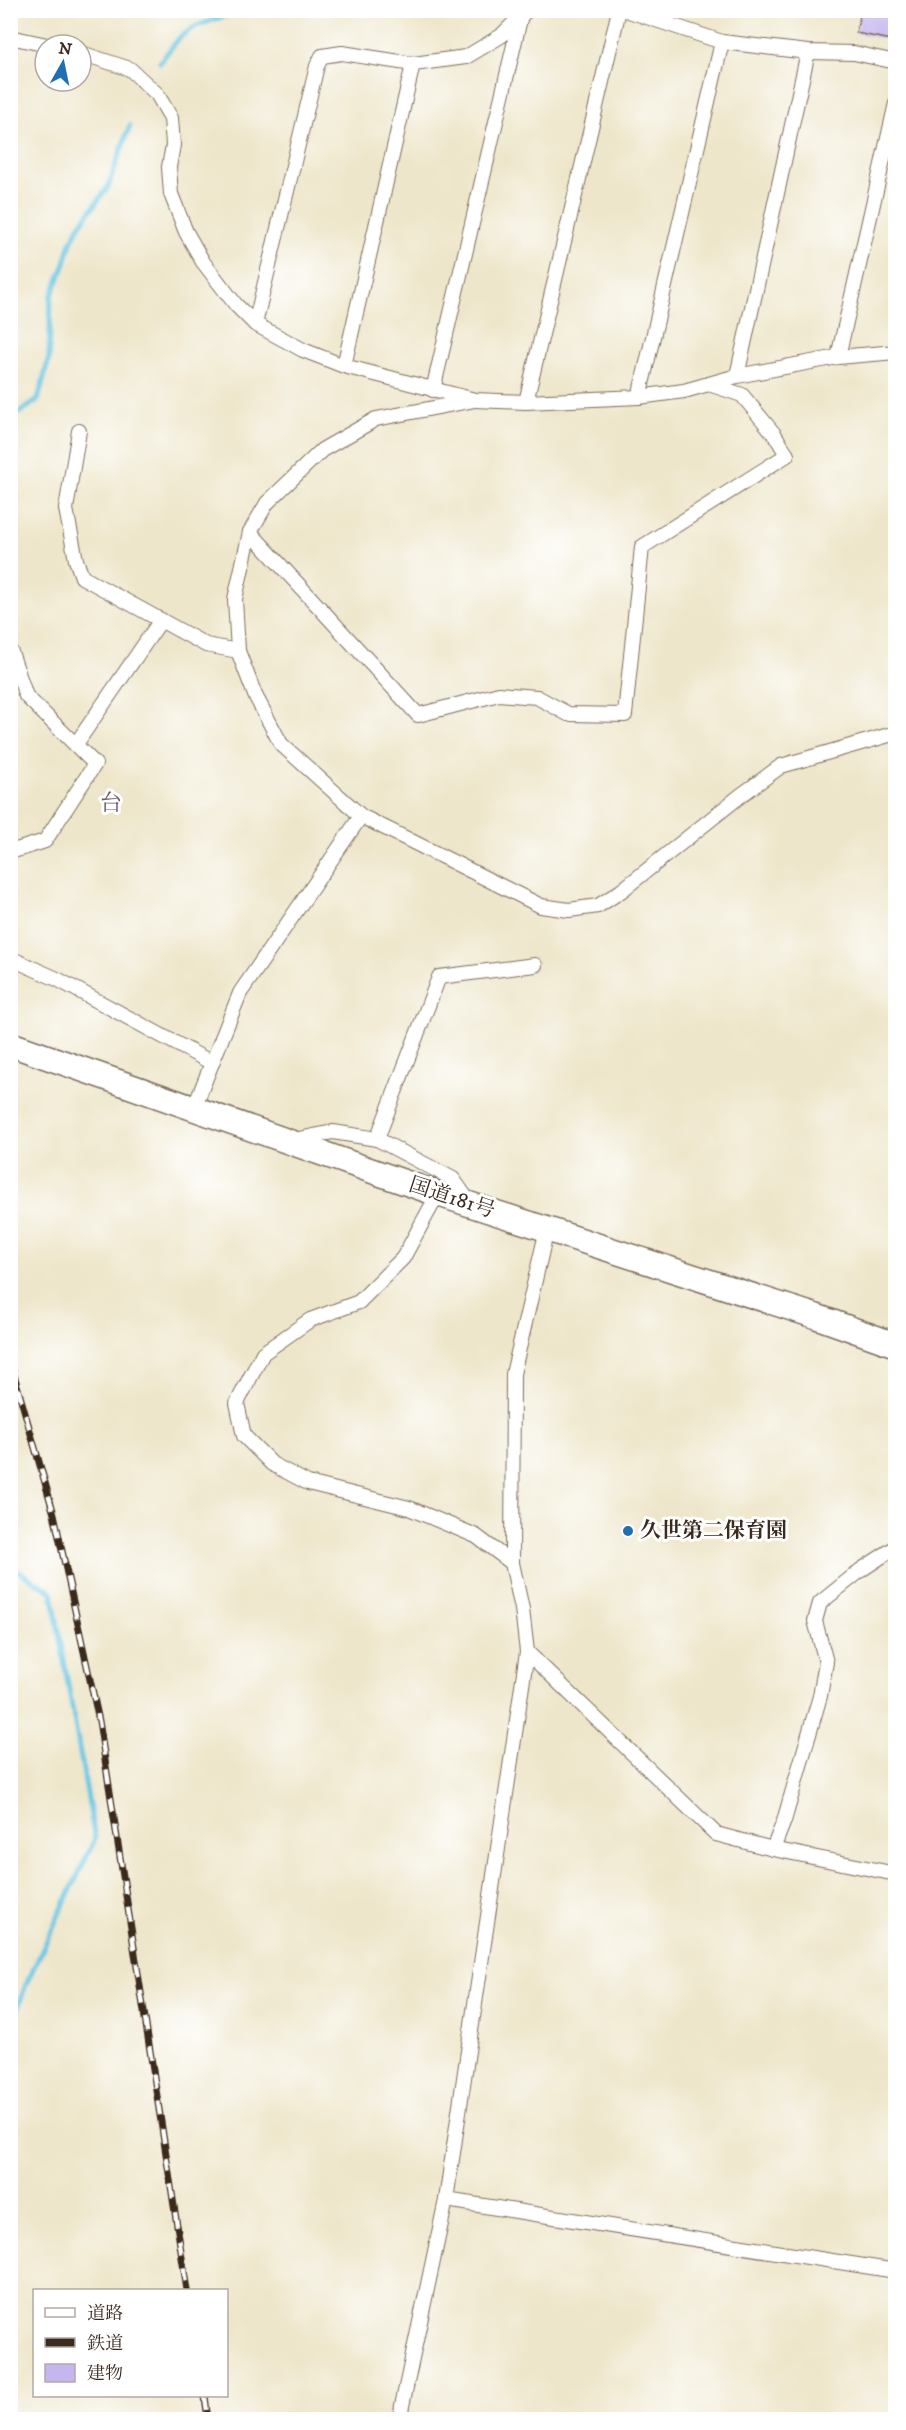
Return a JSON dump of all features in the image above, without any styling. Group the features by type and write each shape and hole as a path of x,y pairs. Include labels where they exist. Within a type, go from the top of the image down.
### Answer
{"highway":[{"name":"国道181号","path":"10,1044 438,1194 815,1316 896,1345"}],"street":[{"path":"526,402 619,10"},
{"path":"626,10 722,42 808,52 854,53 896,62"},
{"path":"255,324 316,66 322,56 342,53 413,64 466,57 501,36 524,12"},
{"path":"432,390 524,12"},
{"path":"10,37 33,42"},
{"path":"639,397 722,42"},
{"path":"737,375 808,52"},
{"path":"93,57 129,69 157,94 171,118 173,145 169,167 171,194 186,232 202,262 236,305 255,324 303,351 344,366 475,400 526,402 639,397 684,391 737,375 838,357 896,352"},
{"path":"344,366 413,64"},
{"path":"838,357 896,103"},
{"path":"250,532 418,715 499,694 537,697 568,714 626,715 642,547 787,455 775,435 742,395 709,384"},
{"path":"475,400 376,419 322,450 267,503 250,532 235,599 238,651 255,695 281,744 361,816 541,906 568,910 598,906 621,891 781,766 896,733"},
{"path":"79,431 66,509 76,560 82,577 206,645 238,651"},
{"path":"76,744 161,620"},
{"path":"10,852 45,841 95,764 26,696 11,652"},
{"path":"194,1108 240,993 361,816"},
{"path":"10,958 57,979 212,1063"},
{"path":"377,1138 439,977 535,965"},
{"path":"289,1141 333,1132 377,1138 453,1179 471,1204"},
{"path":"438,1194 403,1258 360,1302 310,1320 263,1353 237,1403 244,1436 272,1464 308,1483 409,1508 476,1536 512,1563"},
{"path":"399,2420 446,2200 527,1652 522,1609 512,1563 513,1374 547,1229"},
{"path":"773,1849 784,1821 820,1696 826,1662 815,1621 820,1603 861,1570 896,1547"},
{"path":"527,1652 716,1834 773,1849 896,1874"},
{"path":"446,2200 896,2271"}],"building":[{"path":"861,10 896,10 896,41 856,33"}],"waterway":[{"path":"160,62 180,37 196,26 242,10"},
{"path":"10,419 38,400 49,358 51,297 71,242 80,225 108,187 130,125"},
{"path":"10,1566 52,1592 95,1839 26,1984 10,2032"}],"railway":[{"path":"10,1361 54,1514 99,1721 187,2289"},
{"path":"205,2397 208,2420"}],"place":[{"name":"久世第二保育園","path":"628,1531"}],"district":[{"name":"台","path":"111,803"}]}
